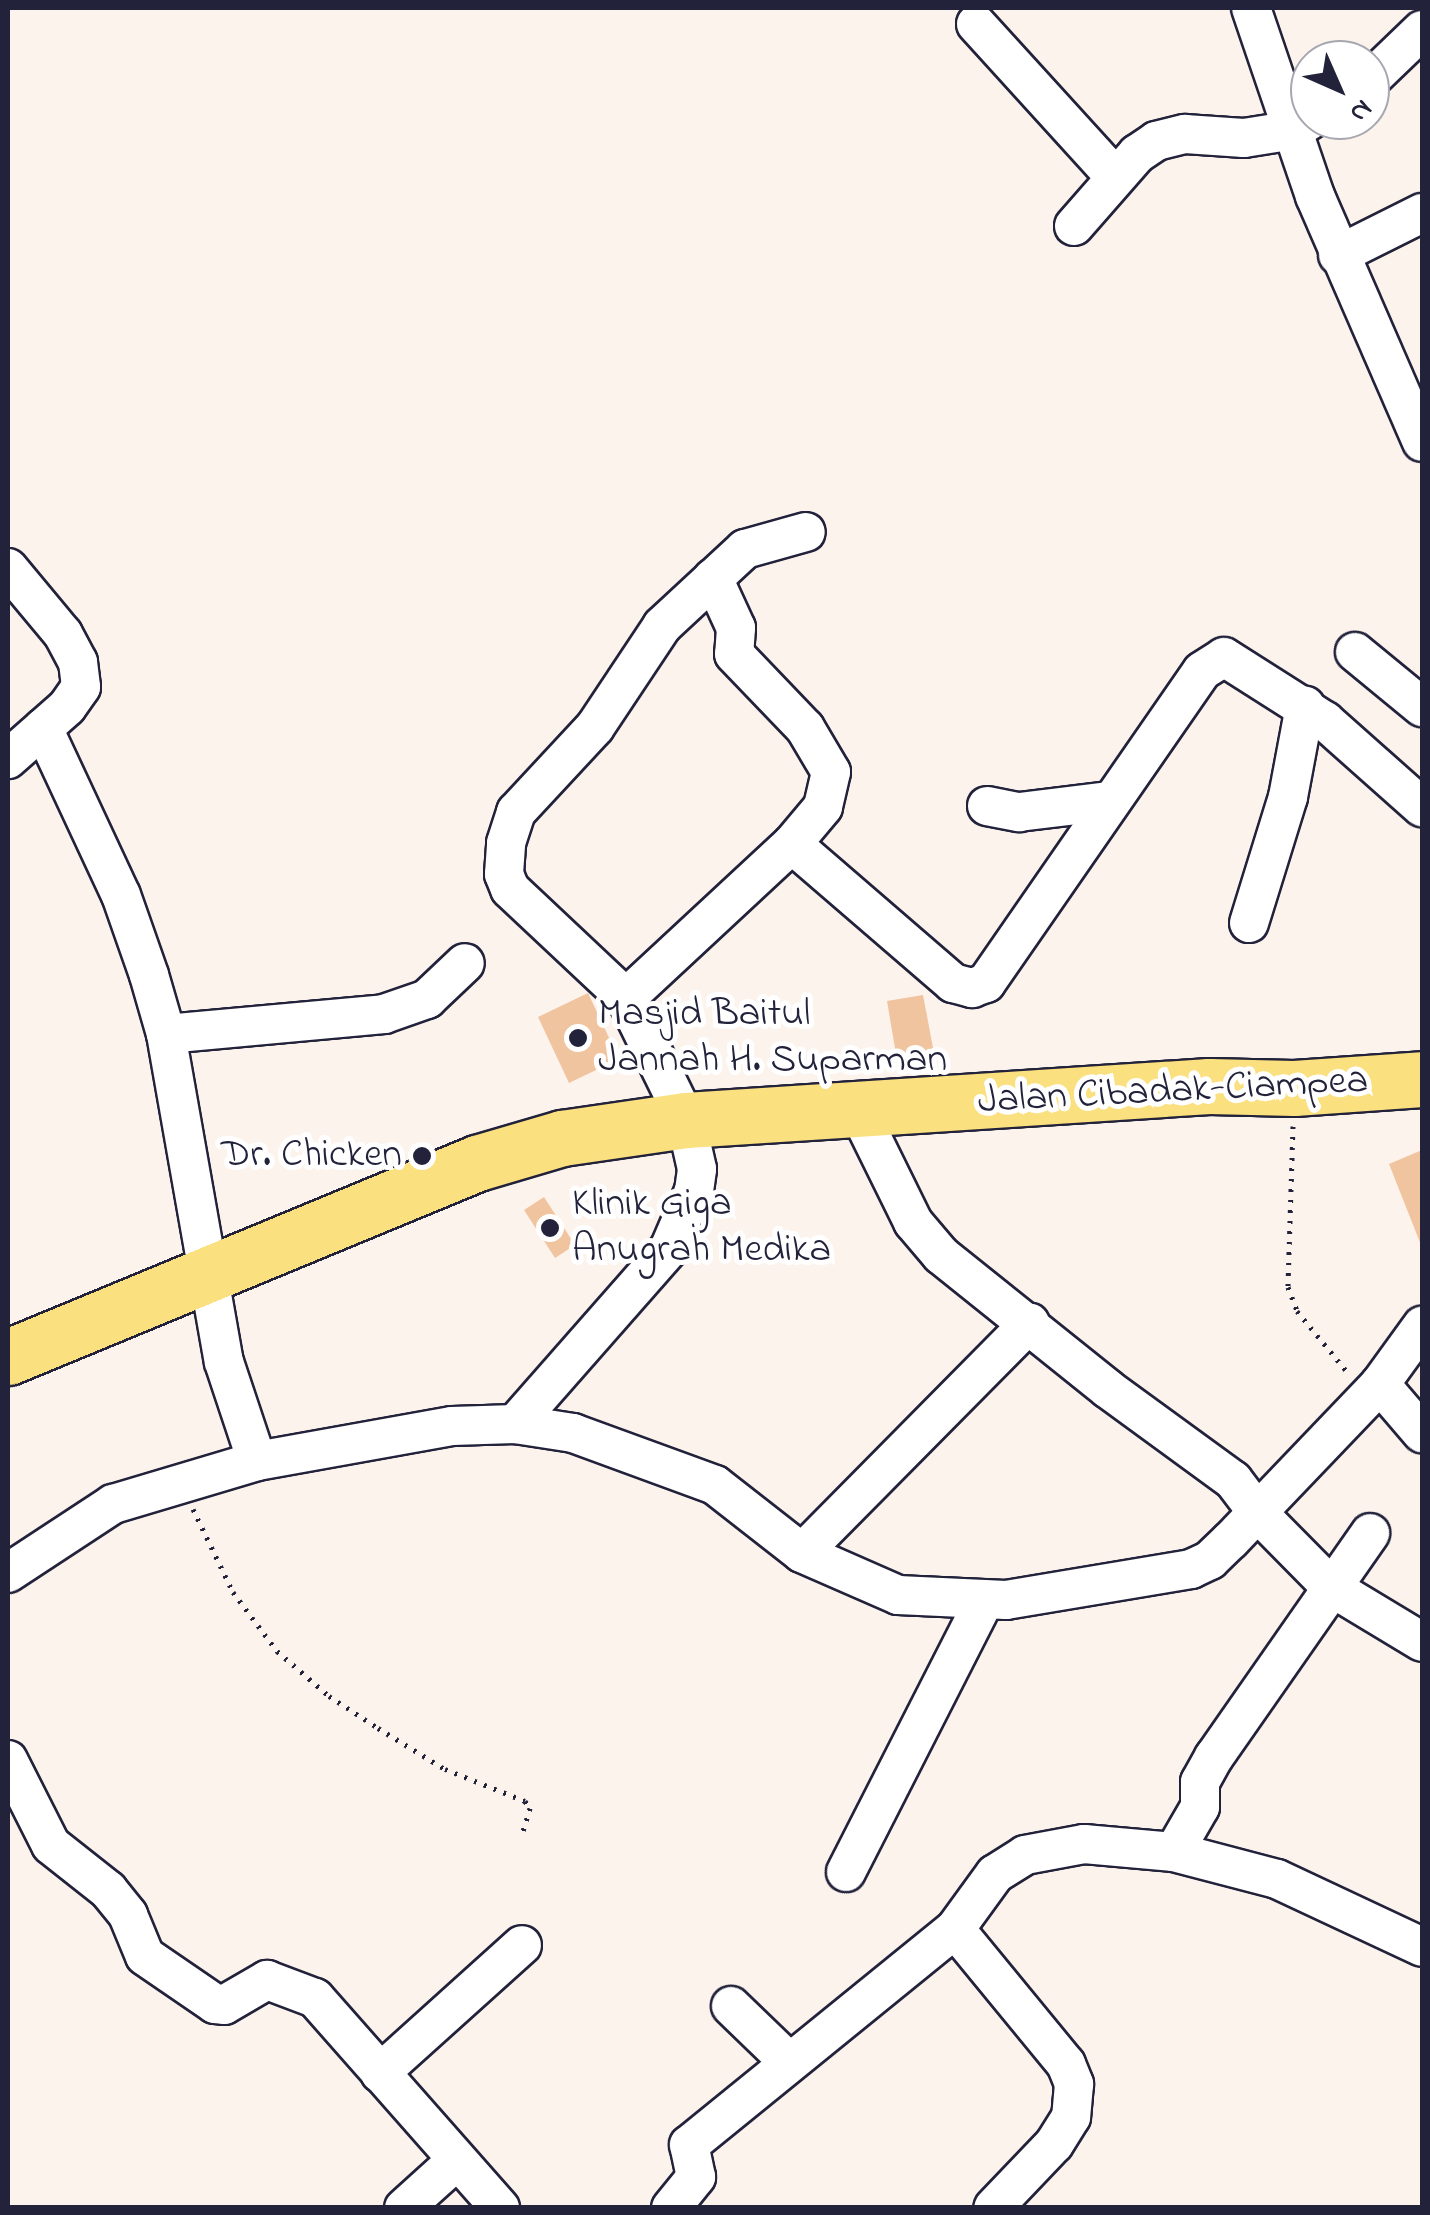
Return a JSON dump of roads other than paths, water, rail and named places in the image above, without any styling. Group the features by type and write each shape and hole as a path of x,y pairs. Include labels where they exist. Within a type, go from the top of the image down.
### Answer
{"highway":[{"name":"Jalan Cibadak-Ciampea","path":"8,1357 477,1163 562,1138 686,1120 1209,1086 1294,1088 1422,1079"}],"street":[{"path":"1252,8 1290,97"},
{"path":"976,24 1115,177"},
{"path":"1390,61 1422,30"},
{"path":"1074,226 1137,154 1156,141 1184,134 1244,138 1290,128"},
{"path":"1306,140 1338,255 1422,442"},
{"path":"1338,255 1422,213"},
{"path":"516,1424 669,1249 694,1191 697,1169 686,1120 626,998 510,889 504,874 506,843 516,812 595,727 662,626 745,549 806,532"},
{"path":"8,568 63,634 78,662 81,688 67,708 8,759"},
{"path":"626,998 792,844 823,807 831,772 805,728 734,654 736,628 713,578"},
{"path":"1354,652 1422,706"},
{"path":"792,844 952,983 972,988 996,974 1108,801 1202,671 1224,657 1305,706 1422,808"},
{"path":"1249,923 1288,796 1305,706"},
{"path":"43,728 135,928 166,1034 224,1362 257,1461"},
{"path":"987,806 1018,812 1108,801"},
{"path":"166,1034 384,1014 427,999 465,963"},
{"path":"858,1110 925,1239 1108,1389 1232,1480 1256,1511 1331,1587 1422,1642"},
{"path":"802,1553 1030,1323"},
{"path":"8,1572 113,1504 257,1461 452,1426 516,1424 573,1433 716,1485 802,1553 898,1595 986,1600 1191,1570 1210,1560 1380,1384 1422,1326"},
{"path":"1380,1384 1422,1433"},
{"path":"1174,1852 1200,1806 1200,1782 1214,1757 1370,1533"},
{"path":"846,1872 986,1600"},
{"path":"8,1760 51,1845 108,1890 128,1915 145,1956 215,2004 224,2005 267,1980 315,1998 500,2208"},
{"path":"671,2208 696,2177 689,2145 955,1929 995,1874 1025,1854 1084,1844 1174,1852 1277,1879 1422,1947"},
{"path":"955,1929 1066,2064 1074,2084 1071,2117 1054,2144 993,2208"},
{"path":"380,2072 522,1945"},
{"path":"731,2006 789,2062"},
{"path":"404,2208 456,2161"}],"place":[{"name":"Masjid Baitul Jannah H. Suparman","path":"578,1038"},
{"name":"Dr. Chicken","path":"422,1156"},
{"name":"Klinik Giga Anugrah Medika","path":"550,1228"}]}
